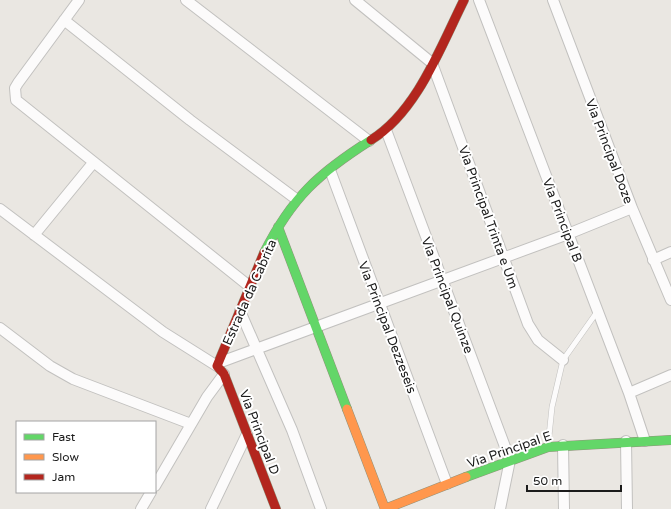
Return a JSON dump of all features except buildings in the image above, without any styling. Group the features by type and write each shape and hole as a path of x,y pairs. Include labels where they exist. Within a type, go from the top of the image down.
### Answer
{"street":[{"path":"79,0 18,83 15,88 16,100 249,286"},
{"path":"186,0 369,142"},
{"path":"355,0 432,63"},
{"name":"Estrada da Cabrita","path":"156,484 191,424 220,368 249,286 278,227 296,199 320,177 386,130 418,91 464,0"},
{"name":"Via Principal B","path":"479,0 629,393 645,441"},
{"name":"Via Principal Doze","path":"553,0 632,208 671,300"},
{"path":"64,20 190,120 296,199"},
{"name":"Via Principal Trinta e Um","path":"432,63 503,257 533,332 538,340 563,360"},
{"name":"Via Principal Quinze","path":"386,130 510,460"},
{"path":"34,235 93,162"},
{"name":"Via Principal Dezzeseis","path":"330,170 448,484"},
{"path":"0,209 163,332 220,368 256,349 568,234 632,208"},
{"path":"278,227 385,509"},
{"path":"653,260 671,252"},
{"path":"240,311 292,430 321,509"},
{"path":"0,328 50,366 73,379 191,424"},
{"name":"Via Principal D","path":"220,368 276,509"},
{"path":"629,393 671,375"},
{"path":"211,509 247,434"},
{"name":"Via Principal E","path":"385,509 510,460 548,447 563,444 671,440"},
{"path":"626,441 628,509"},
{"path":"563,444 564,509"},
{"path":"500,509 510,460"},
{"path":"142,509 150,493"}],"lane":[{"path":"548,447 552,407 563,360 597,312"}],"traffic: fast":[{"path":"264,253 285,216 308,188 336,164 371,140"},
{"path":"278,227 347,409"},
{"path":"466,477 548,447 671,440"}],"traffic: slow":[{"path":"347,409 385,509 466,477"}],"traffic: jam":[{"path":"371,140 387,128 402,113 415,96 437,57 464,0"},
{"path":"264,253 217,366 224,374 276,509"}]}
